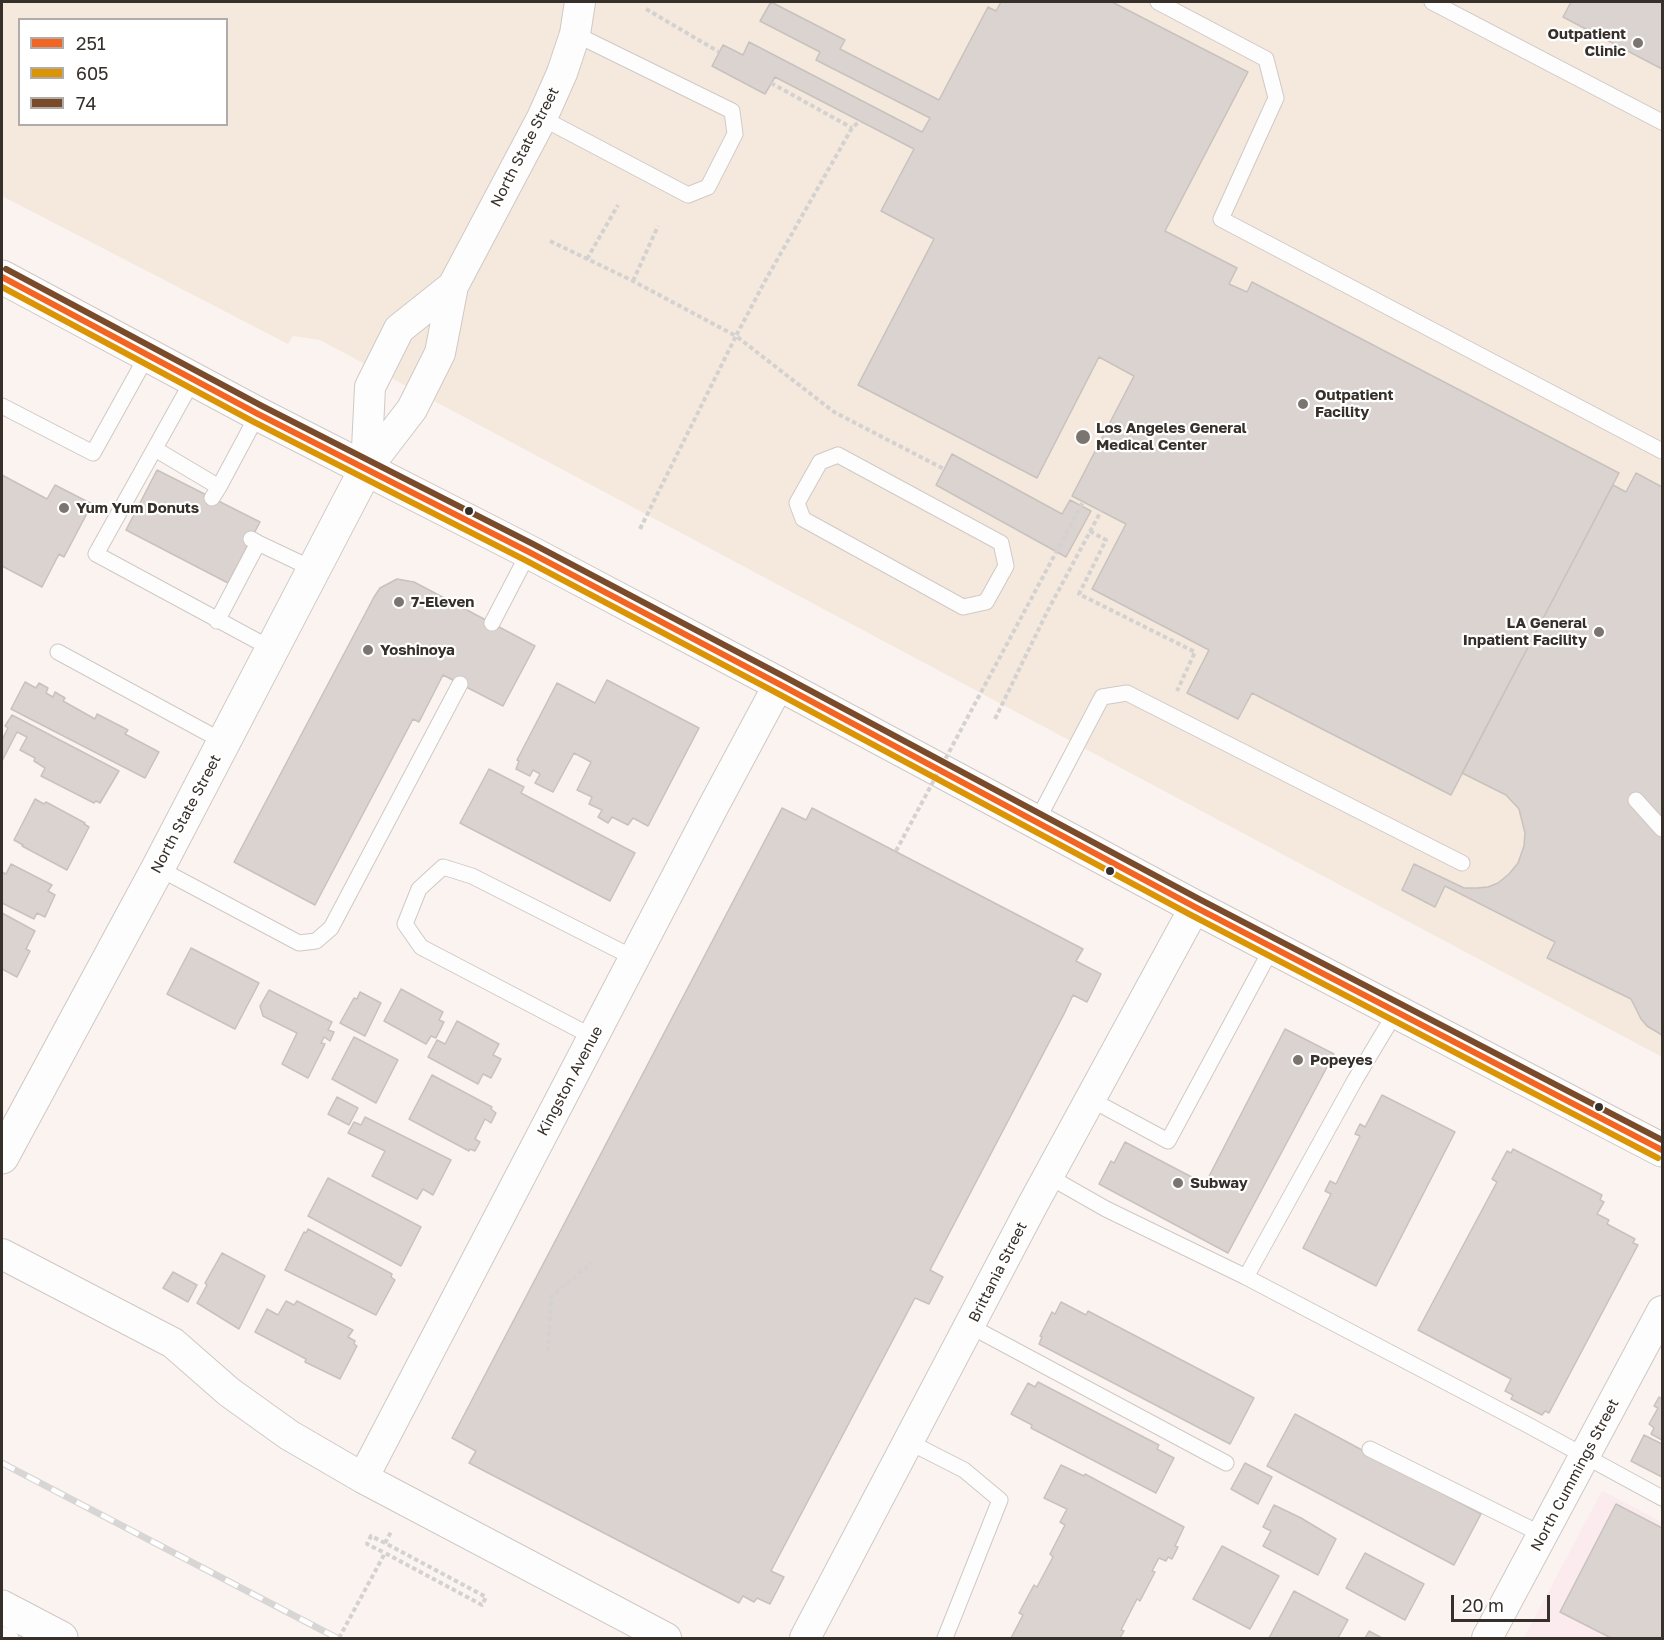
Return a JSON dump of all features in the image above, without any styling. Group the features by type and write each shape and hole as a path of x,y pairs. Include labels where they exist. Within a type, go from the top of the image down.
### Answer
{"main road":[{"path":"2,277 258,414 529,552 779,684 1195,907 1397,1010 1662,1150"},
{"name":"North State Street","path":"2,1157 158,868 366,469"},
{"path":"2,1607 61,1638"}],"street":[{"name":"North State Street","path":"366,469 412,409 440,353 453,286 542,118 562,73 575,34 580,2"},
{"name":"North State Street","path":"366,469 370,387 399,329 453,286"},
{"name":"Kingston Avenue","path":"363,1478 779,684"},
{"name":"Brittania Street","path":"805,1638 1048,1176 1195,907"},
{"path":"2,1254 172,1343 229,1392 289,1435 363,1478 666,1638"},
{"name":"North Cummings Street","path":"1487,1638 1662,1311"}],"lane":[{"path":"1158,2 1266,59 1276,98 1221,219 1662,451"},
{"path":"1431,2 1662,122"},
{"path":"542,118 688,195 708,187 735,134 732,111 575,34"},
{"path":"2,406 93,453 148,354"},
{"path":"194,378 96,555 272,649"},
{"path":"155,449 216,492 258,414"},
{"path":"838,455 1000,543 1006,566 986,602 963,607 851,545 803,519 797,503 820,462 838,455"},
{"path":"217,621 255,541 315,570"},
{"path":"492,623 529,552"},
{"path":"58,652 224,742"},
{"path":"158,868 299,943 316,941 331,928 460,684"},
{"path":"1037,821 1102,697 1127,693 1462,863"},
{"path":"1636,800 1662,829"},
{"path":"593,1037 421,947 405,924 419,889 443,867 472,876 634,957"},
{"path":"1090,1099 1168,1141 1273,946"},
{"path":"1246,1277 1355,1080 1397,1010"},
{"path":"1048,1176 1106,1209 1246,1277 1662,1498"},
{"path":"970,1326 1227,1463"},
{"path":"909,1442 964,1470 1000,1500 945,1638"},
{"path":"1370,1449 1543,1534"},
{"path":"2,1634 10,1638"}],"path":[{"path":"646,9 719,52"},
{"path":"771,83 852,128"},
{"path":"640,529 765,281 852,128 860,121"},
{"path":"587,259 618,205"},
{"path":"633,281 658,226"},
{"path":"550,241 633,281 736,336 834,412 944,469"},
{"path":"896,851 1083,502"},
{"path":"995,719 1047,612 1101,511"},
{"path":"1090,531 1106,540 1079,594 1195,652 1175,694 1184,699"},
{"path":"548,1351 552,1297 592,1263"},
{"path":"385,1543 392,1530"},
{"path":"371,1536 486,1597 482,1605 385,1553 367,1544 371,1536"},
{"path":"339,1638 385,1553"}],"shaded area":[{"name":"Los Angeles General Medical Center","path":"2,2 1662,2 1662,1057 320,340 293,336 288,344 2,196"},
{"path":"1602,1491 1662,1522 1662,1638 1524,1638"}],"building":[{"name":"Outpatient Facility","path":"771,2 845,40 840,49 939,100 988,7 996,11 1001,2 1112,2 1248,72 1165,231 1237,268 1229,284 1247,292 1252,282 1619,473 1451,795 1252,693 1238,719 1187,693 1209,650 1092,589 1126,524 1072,496 1134,376 1099,357 1037,478 858,385 934,239 881,211 914,149 775,77 765,94 712,66 723,45 743,55 749,42 922,132 930,118 816,60 820,52 760,21"},
{"name":"Outpatient Clinic","path":"1571,2 1662,2 1662,69 1563,17"},
{"path":"952,454 1062,514 1070,500 1091,511 1066,557 936,485"},
{"path":"157,470 260,522 228,583 126,530"},
{"name":"LA General Inpatient Facility","path":"1636,473 1662,487 1662,1035 1647,1026 1631,999 1547,958 1555,942 1445,886 1435,907 1402,890 1414,864 1464,888 1477,888 1498,883 1518,863 1524,846 1525,833 1519,809 1506,795 1462,773 1613,485 1626,492"},
{"path":"2,475 47,499 55,485 92,504 64,557 59,554 42,587 2,566"},
{"path":"397,579 414,582 535,646 503,706 443,675 419,722 413,719 315,905 234,862 374,597 380,588"},
{"path":"607,680 699,728 648,826 633,818 628,825 612,817 608,823 598,817 602,810 589,804 592,797 577,790 591,762 574,753 553,792 535,783 540,774 533,770 530,776 516,769 519,761 517,760 557,683 595,703"},
{"path":"25,682 36,688 39,683 48,688 46,693 53,697 55,692 65,698 63,701 95,719 97,714 128,730 125,734 159,752 145,778 11,709"},
{"path":"12,715 119,771 100,803 96,801 94,803 41,776 45,768 34,761 35,758 20,750 27,737 17,732 2,761 2,737 8,728 5,726"},
{"path":"489,769 524,787 521,793 635,853 610,901 460,823"},
{"path":"35,799 44,804 46,802 89,827 67,870 14,840"},
{"path":"782,808 806,820 812,808 1083,949 1076,961 1101,974 1087,1002 1073,995 930,1270 943,1277 929,1304 915,1298 771,1571 784,1577 770,1604 757,1598 754,1602 743,1596 739,1603 469,1463 476,1451 452,1438"},
{"path":"11,864 52,885 48,891 55,895 45,917 37,913 34,919 2,903 2,872 6,874"},
{"path":"2,913 35,931 26,949 30,951 17,977 2,969"},
{"path":"191,948 259,983 235,1029 167,994"},
{"path":"401,989 443,1012 439,1020 444,1022 436,1038 431,1036 426,1044 384,1021"},
{"path":"269,990 332,1022 328,1030 334,1032 330,1041 324,1037 321,1043 325,1044 308,1078 282,1064 297,1033 263,1016 260,1006"},
{"path":"360,992 381,1003 365,1036 340,1023"},
{"path":"457,1021 499,1044 493,1055 501,1059 491,1078 483,1074 478,1084 428,1057 437,1040 445,1044"},
{"path":"1285,1029 1334,1054 1228,1253 1099,1184 1111,1161 1114,1163 1125,1142 1205,1184"},
{"path":"354,1037 398,1060 376,1103 332,1079"},
{"path":"432,1075 492,1107 491,1109 496,1113 491,1123 485,1119 475,1139 480,1142 475,1151 470,1149 469,1151 409,1119"},
{"path":"1382,1095 1455,1132 1376,1286 1303,1248 1331,1194 1325,1191 1330,1181 1336,1184 1360,1136 1355,1134 1360,1124 1365,1127"},
{"path":"337,1097 358,1108 349,1125 328,1114"},
{"path":"365,1117 451,1160 433,1195 423,1189 417,1199 372,1176 385,1151 348,1133 354,1122 361,1125"},
{"path":"1513,1149 1602,1195 1600,1200 1604,1202 1597,1214 1609,1220 1607,1224 1635,1239 1633,1243 1638,1245 1549,1413 1545,1411 1542,1415 1511,1399 1513,1395 1505,1391 1511,1379 1418,1330 1497,1182 1492,1179 1507,1151 1511,1153"},
{"path":"328,1178 421,1227 401,1266 308,1216"},
{"path":"308,1229 392,1274 391,1277 395,1280 376,1315 285,1270 304,1232 306,1233"},
{"path":"222,1253 265,1276 239,1329 197,1303"},
{"path":"173,1272 197,1285 188,1302 163,1288"},
{"path":"286,1301 294,1305 297,1301 353,1330 348,1337 355,1341 354,1344 357,1346 340,1379 305,1362 306,1359 255,1332 267,1309 278,1315"},
{"path":"1061,1302 1086,1315 1088,1311 1254,1398 1230,1444 1039,1344 1042,1337 1040,1336 1052,1312 1055,1314"},
{"path":"1038,1382 1159,1445 1157,1449 1174,1458 1156,1493 1031,1428 1032,1425 1011,1414 1028,1383 1035,1387"},
{"path":"1659,1397 1662,1399 1662,1440 1651,1434 1654,1428 1649,1424 1658,1408 1654,1406"},
{"path":"1295,1414 1481,1514 1454,1565 1267,1466"},
{"path":"1644,1435 1662,1444 1662,1477 1631,1461"},
{"path":"1245,1463 1272,1477 1258,1504 1231,1489"},
{"path":"1061,1465 1084,1476 1085,1474 1184,1527 1172,1559 1168,1557 1166,1561 1159,1558 1152,1571 1155,1572 1140,1601 1137,1599 1121,1630 1124,1631 1120,1638 1011,1638 1023,1615 1019,1613 1034,1585 1037,1587 1053,1557 1050,1554 1065,1525 1060,1522 1067,1509 1044,1498"},
{"path":"1616,1504 1662,1528 1662,1638 1611,1638 1560,1612"},
{"path":"1274,1505 1336,1539 1318,1575 1263,1546 1271,1531 1263,1527"},
{"path":"1222,1546 1279,1576 1250,1629 1193,1599"},
{"path":"1365,1553 1424,1584 1405,1620 1346,1588"},
{"path":"1294,1591 1348,1620 1338,1638 1269,1638"},
{"path":"1369,1631 1382,1638 1365,1638"}],"railway":[{"path":"2,1463 337,1638"}],"transit line":[{"name":"74","path":"6,269 262,406 533,544 783,676 1199,899 1662,1140"},
{"name":"251","path":"2,277 258,414 529,552 779,684 1195,907 1662,1150"},
{"name":"605","path":"2,287 254,422 525,560 775,692 1191,915 1658,1158"}],"place":[{"name":"Outpatient Clinic","path":"1638,43"},
{"name":"Outpatient Facility","path":"1303,404"},
{"name":"Los Angeles General Medical Center","path":"1083,437"},
{"name":"Yum Yum Donuts","path":"64,508"},
{"name":"7-Eleven","path":"399,602"},
{"name":"LA General Inpatient Facility","path":"1599,632"},
{"name":"Yoshinoya","path":"368,650"},
{"name":"Popeyes","path":"1298,1060"},
{"name":"Subway","path":"1178,1183"}]}
